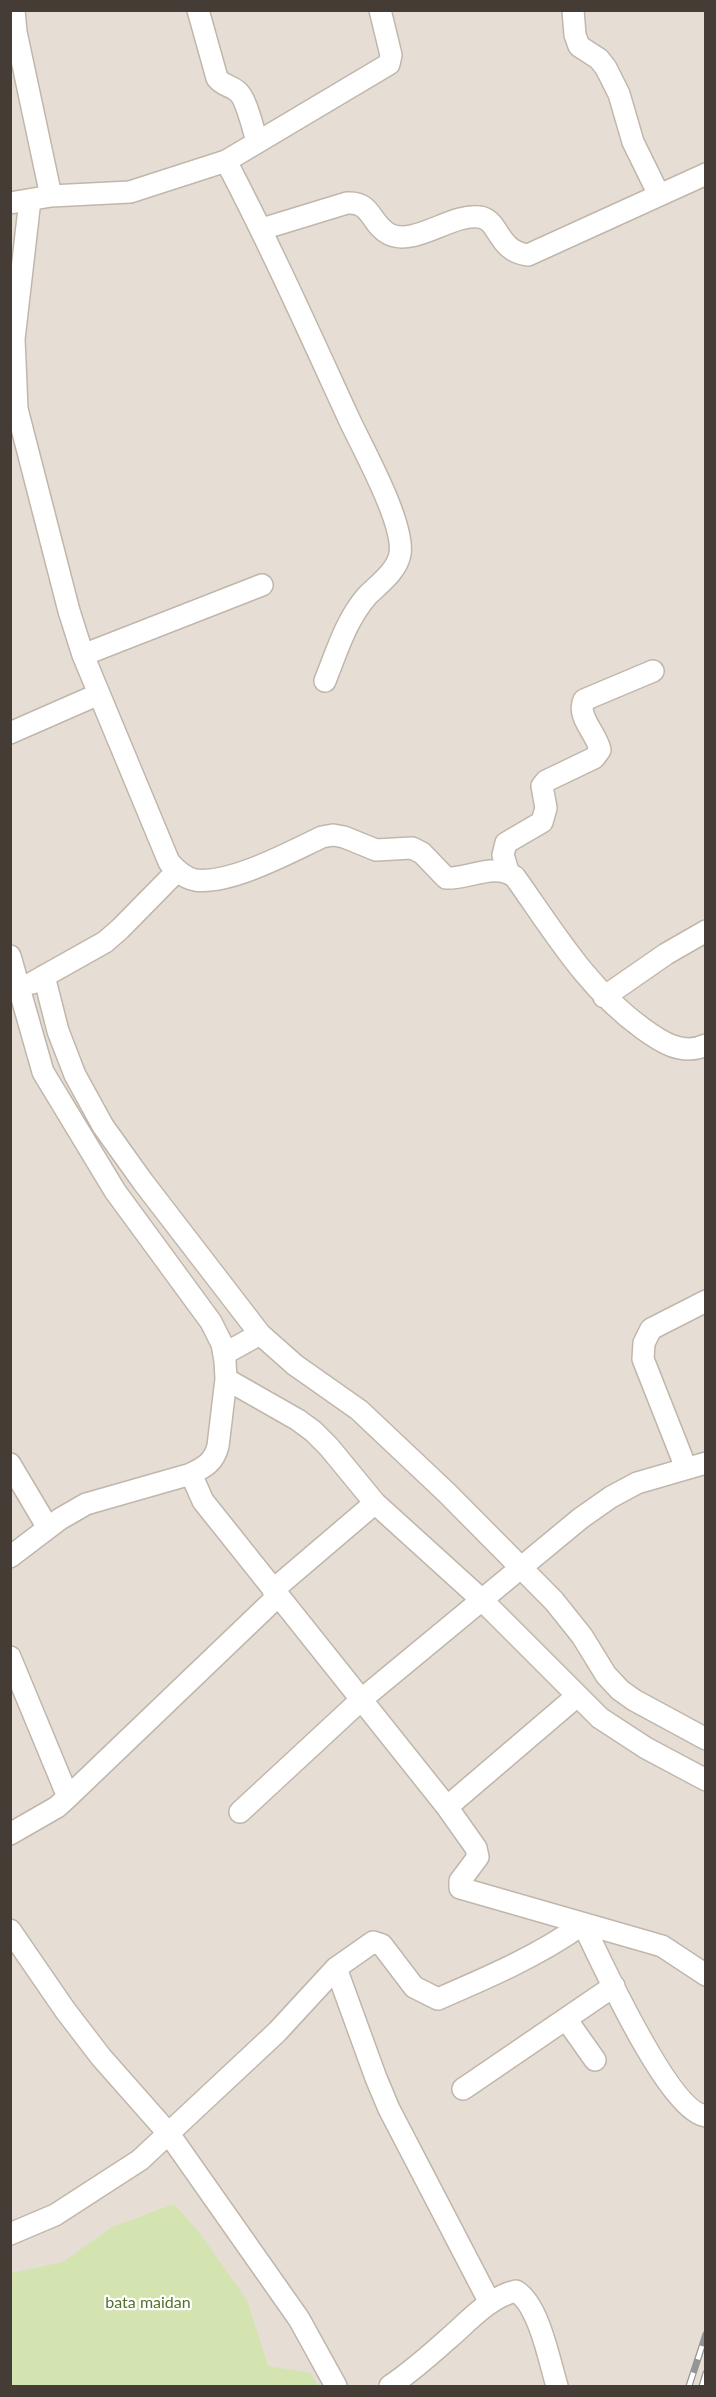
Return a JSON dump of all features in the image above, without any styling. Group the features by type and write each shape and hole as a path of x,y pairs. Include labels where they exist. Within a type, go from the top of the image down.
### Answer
{"street":[{"path":"14,10 16,32 51,196"},
{"path":"198,10 217,78 222,84 237,91 243,98 257,141"},
{"path":"380,10 391,55 389,64 257,141 239,155 130,192 51,196 20,201 14,339 17,409 69,611 83,655 169,862 177,871 196,880 252,870 322,837 333,835 376,850 412,848 422,853 447,878 457,879 499,870 508,871"},
{"path":"573,10 575,35 579,46 599,59 606,68 618,94 633,142 659,195"},
{"path":"226,161 262,229 379,484 401,540 400,556 394,569 356,610 325,681"},
{"path":"262,229 346,202 357,202 368,210 381,229 391,236 405,237 470,217 481,217 490,223 506,246 516,253 528,255 705,174"},
{"path":"83,655 262,585"},
{"path":"653,671 584,700 581,706 582,712 598,740 600,750 594,758 546,781 542,786 546,815 542,822 506,843 503,855 508,871 515,877 581,971 604,997 620,1012 662,1042 677,1048 699,1048 705,1045"},
{"path":"10,733 99,694"},
{"path":"21,989 88,953 120,930 177,871"},
{"path":"604,997 666,954 705,931"},
{"path":"10,956 21,989 19,1019 54,1093 115,1191 211,1322 222,1344 245,1343 295,1365 359,1410 447,1493 502,1584 577,1696 600,1718 646,1748 705,1780"},
{"path":"44,976 58,1031 75,1075 103,1126 143,1182 245,1343"},
{"path":"240,1812 362,1699 611,1497 637,1483 696,1466 668,1420 644,1366 644,1343 651,1329 705,1301"},
{"path":"10,1557 48,1528 86,1504 191,1474 208,1465 215,1457 218,1446 226,1379 245,1343"},
{"path":"226,1379 313,1431 375,1503 502,1584 554,1601 571,1622 606,1675 620,1690 634,1700 705,1738"},
{"path":"10,1464 48,1528"},
{"path":"191,1474 203,1501 447,1807 478,1852 476,1861 460,1881 460,1888 662,1946 705,1975"},
{"path":"10,1834 57,1807 276,1593 375,1503"},
{"path":"10,1657 68,1797"},
{"path":"447,1807 577,1696"},
{"path":"10,2234 55,2215 140,2160 277,2032 336,1968 373,1941 378,1942 414,1987 438,2000 514,1966 556,1943 583,1924"},
{"path":"583,1924 633,2024 676,2094 694,2112 705,2116"},
{"path":"10,1930 65,2010 101,2057 169,2134 298,2319 336,2386"},
{"path":"336,1968 375,2078 389,2109 490,2303"},
{"path":"462,2089 614,1986"},
{"path":"566,2019 595,2060"},
{"path":"390,2386 423,2362 490,2303 504,2294 516,2291 525,2297 532,2309 557,2386"}],"shaded area":[{"path":"11,11 705,11 705,2386 11,2386"}],"green space":[{"name":"bata maidan","path":"174,2204 198,2231 247,2300 268,2366 311,2373 318,2386 11,2386 11,2273 63,2262 112,2227"}],"railway":[{"path":"689,2386 706,2334"},
{"path":"702,2386 706,2373"}]}
